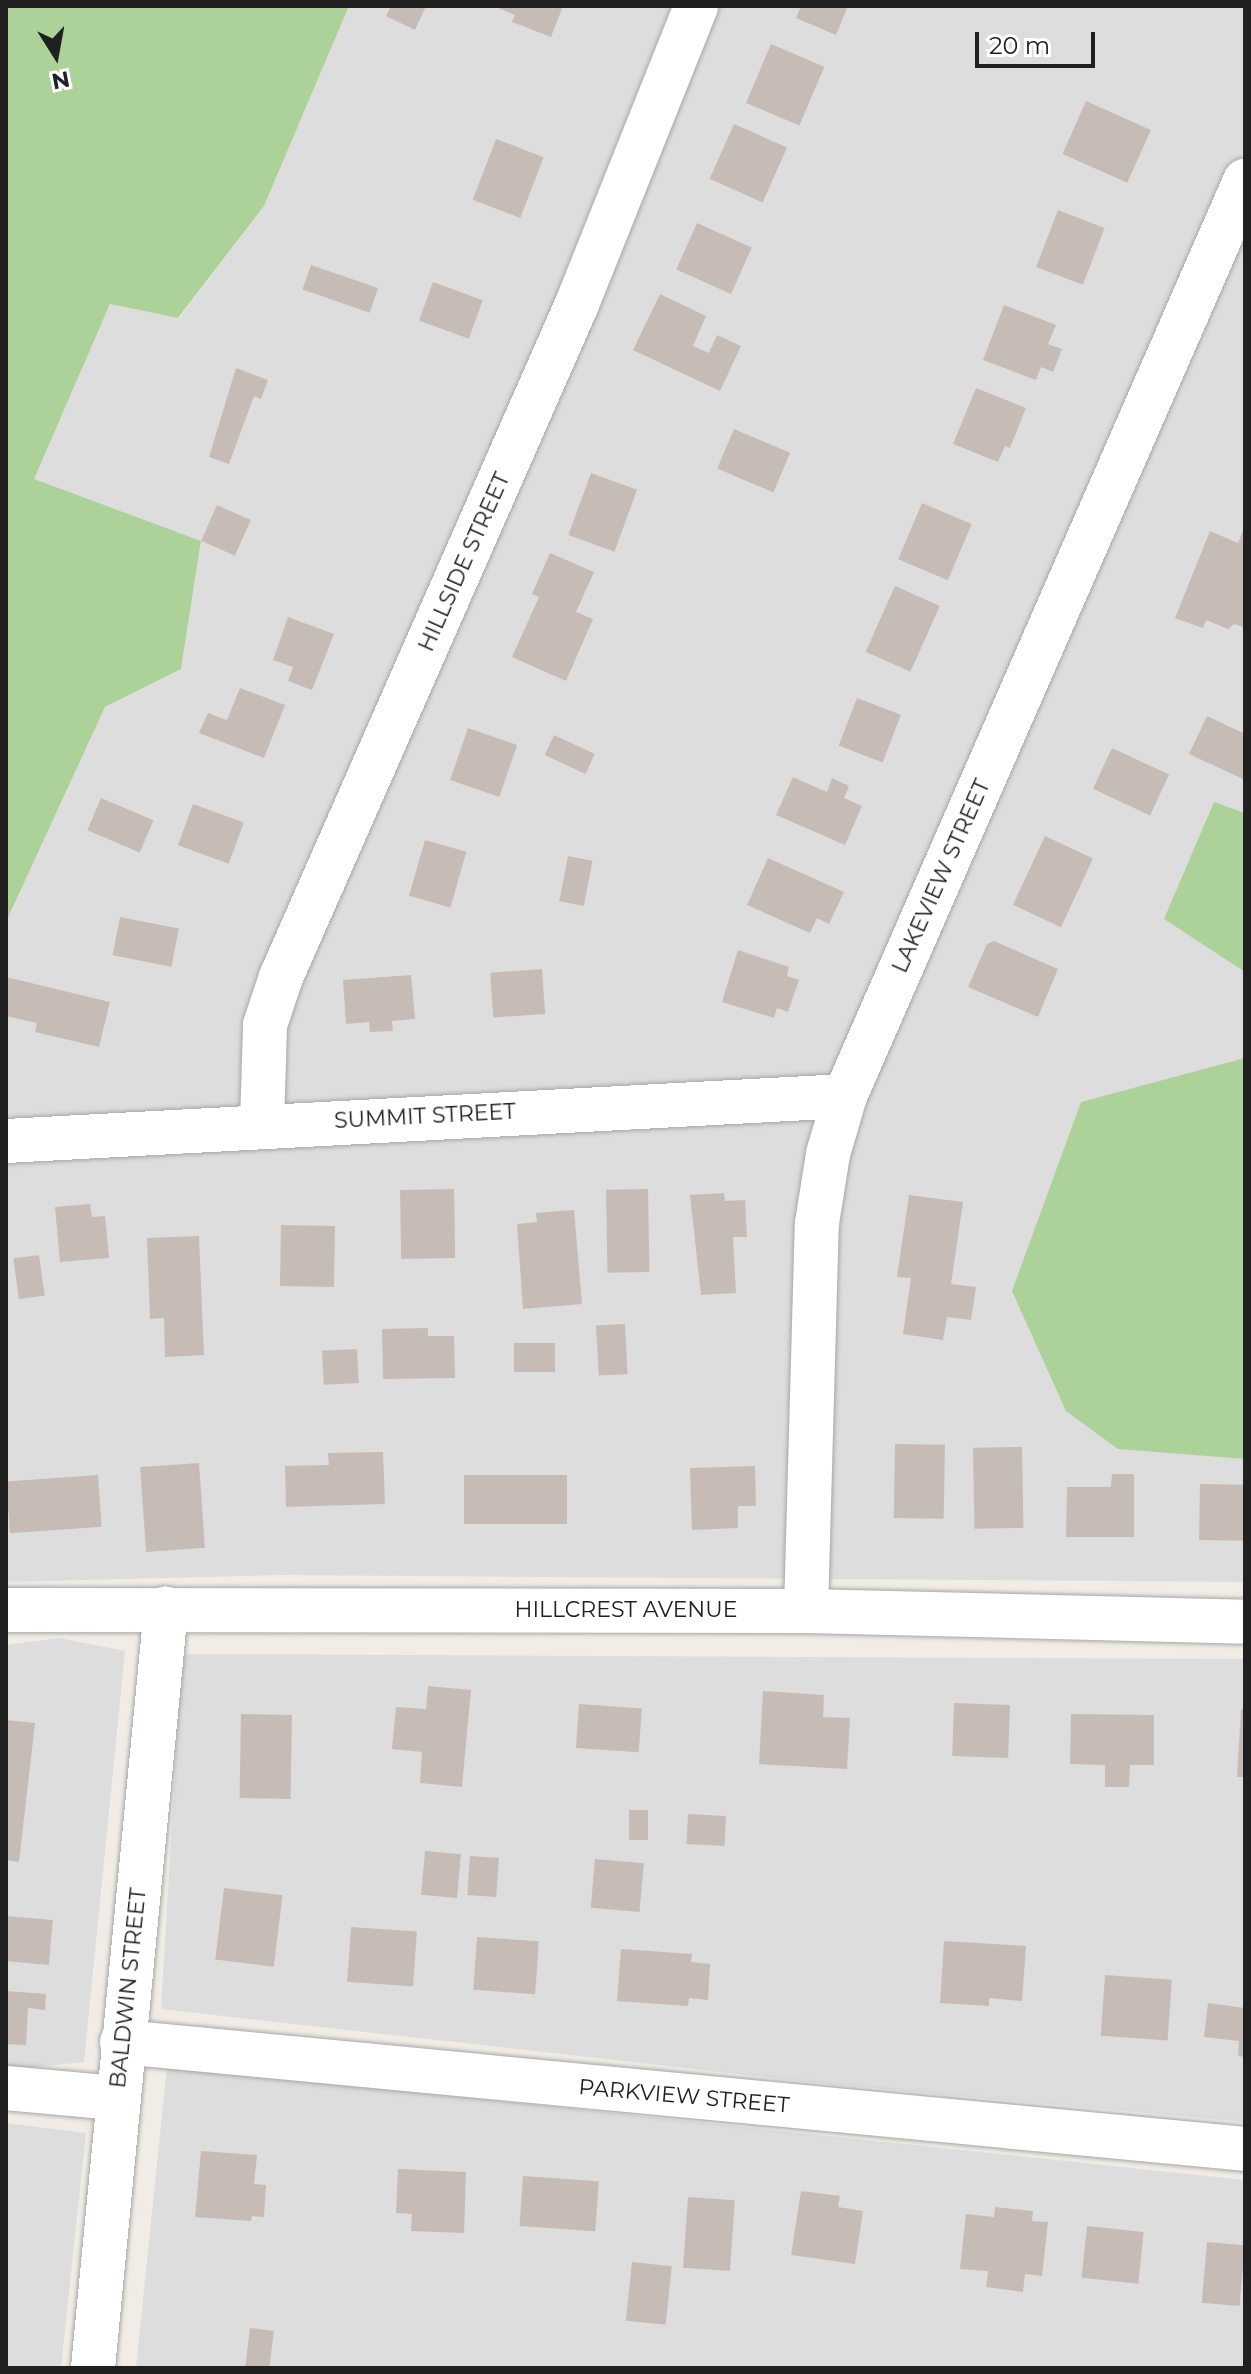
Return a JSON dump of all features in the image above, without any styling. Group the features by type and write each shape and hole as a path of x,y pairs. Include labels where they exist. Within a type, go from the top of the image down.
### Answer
{"street":[{"name":"HILLSIDE STREET","path":"262,1123 265,1025 281,977 577,304 696,6"},
{"name":"LAKEVIEW STREET","path":"806,1611 817,1223 828,1154 845,1096 1245,181"},
{"name":"SUMMIT STREET","path":"6,1141 262,1123 845,1096"},
{"name":"BALDWIN STREET","path":"93,2368 116,2098 166,1608"},
{"name":"HILLCREST AVENUE","path":"6,1610 806,1611 1245,1622"},
{"name":"PARKVIEW STREET","path":"122,2042 1245,2149"},
{"path":"6,2088 116,2098"}],"shaded area":[{"path":"349,6 1245,6 1245,1582 281,1575 6,1582 6,922 105,707 181,669 201,542 33,480 110,304 179,318 264,206"},
{"path":"59,1638 125,1651 84,2062 6,2070 6,1645"},
{"path":"182,1654 1245,1659 1245,2122 809,2082 161,2009"},
{"path":"167,2066 1245,2180 1245,2368 136,2368"},
{"path":"6,2123 86,2133 61,2368 6,2368"}],"green space":[{"path":"6,6 349,6 264,206 178,318 110,304 34,479 201,541 181,669 105,707 6,922"},
{"path":"1214,802 1245,813 1245,972 1164,919"},
{"path":"1245,1058 1245,1459 1118,1449 1066,1411 1012,1291 1081,1102"}],"building":[{"path":"391,6 426,6 415,30 386,16"},
{"path":"493,6 563,6 551,37 512,22 515,15"},
{"path":"801,6 848,6 836,35 796,18"},
{"path":"771,44 824,67 799,126 746,103"},
{"path":"1086,101 1151,130 1127,183 1062,154"},
{"path":"734,124 787,148 763,202 710,179"},
{"path":"496,139 544,157 520,218 473,200"},
{"path":"1058,210 1105,228 1083,285 1036,267"},
{"path":"697,223 752,247 731,294 676,270"},
{"path":"311,265 378,288 370,313 303,290"},
{"path":"433,282 483,300 469,339 419,321"},
{"path":"660,294 706,316 693,346 709,353 717,335 741,346 720,391 633,350"},
{"path":"1004,305 1056,325 1048,344 1062,349 1053,372 1041,367 1036,380 983,360"},
{"path":"236,368 268,380 261,399 254,396 229,464 209,457"},
{"path":"976,388 1026,408 1010,448 1005,446 998,462 953,444"},
{"path":"734,429 790,453 773,492 717,469"},
{"path":"591,473 637,490 614,552 568,535"},
{"path":"922,503 972,524 948,580 898,559"},
{"path":"217,505 251,520 235,556 201,541"},
{"path":"1245,526 1245,628 1234,624 1228,629 1206,620 1203,628 1175,618 1210,531 1238,543"},
{"path":"550,553 594,572 576,612 593,619 566,681 512,657 539,597 532,594"},
{"path":"895,586 940,606 910,672 866,652"},
{"path":"288,617 334,634 312,690 288,681 293,667 273,660"},
{"path":"240,688 285,705 264,758 199,733 208,713 227,720"},
{"path":"857,698 901,715 883,762 839,746"},
{"path":"1207,716 1245,734 1245,780 1189,754"},
{"path":"468,728 517,745 499,797 450,780"},
{"path":"554,735 595,754 585,774 545,755"},
{"path":"1112,748 1169,775 1150,815 1093,789"},
{"path":"793,777 827,792 832,778 849,786 844,798 862,806 845,845 776,815"},
{"path":"101,798 153,820 140,852 87,830"},
{"path":"193,804 244,822 229,864 178,845"},
{"path":"1045,836 1093,858 1061,927 1013,905"},
{"path":"425,840 466,852 450,908 409,896"},
{"path":"568,856 593,861 584,906 559,901"},
{"path":"768,858 844,892 829,924 817,918 810,933 747,905"},
{"path":"120,917 179,928 171,967 113,955"},
{"path":"994,941 1058,969 1038,1017 968,987 987,944"},
{"path":"738,950 789,967 787,976 799,980 788,1012 777,1008 774,1018 722,1002"},
{"path":"542,969 545,1014 493,1018 490,973"},
{"path":"411,975 415,1019 392,1021 393,1031 370,1032 369,1022 346,1024 343,980"},
{"path":"6,977 110,1002 99,1047 35,1032 37,1023 6,1016"},
{"path":"454,1189 455,1258 401,1259 400,1190"},
{"path":"648,1189 649,1272 607,1273 606,1190"},
{"path":"724,1193 725,1201 745,1200 747,1237 733,1237 736,1293 701,1295 690,1195"},
{"path":"909,1195 963,1202 951,1284 976,1287 971,1320 947,1317 943,1340 903,1334 911,1278 897,1277"},
{"path":"90,1204 92,1217 105,1216 109,1258 60,1262 55,1207"},
{"path":"574,1210 582,1304 523,1309 517,1224 537,1222 536,1213"},
{"path":"281,1225 335,1226 334,1287 280,1286"},
{"path":"199,1236 204,1355 165,1357 164,1318 150,1319 147,1238"},
{"path":"39,1255 45,1296 19,1299 13,1259"},
{"path":"625,1324 628,1374 599,1375 596,1326"},
{"path":"428,1328 428,1336 454,1336 455,1378 383,1379 382,1329"},
{"path":"514,1343 555,1343 555,1372 514,1372"},
{"path":"357,1349 359,1383 324,1385 322,1351"},
{"path":"895,1444 945,1445 944,1519 894,1518"},
{"path":"1022,1447 1023,1528 974,1529 973,1448"},
{"path":"383,1452 385,1504 286,1507 285,1466 329,1465 328,1453"},
{"path":"199,1463 205,1548 146,1552 140,1467"},
{"path":"755,1466 756,1506 738,1506 738,1528 692,1530 690,1468"},
{"path":"1112,1474 1134,1474 1134,1537 1066,1537 1067,1487 1111,1487"},
{"path":"98,1475 102,1527 10,1533 6,1481"},
{"path":"464,1475 567,1475 567,1524 464,1524"},
{"path":"1200,1484 1245,1485 1244,1541 1199,1540"},
{"path":"428,1686 471,1690 462,1787 420,1783 422,1752 392,1749 396,1707 426,1709"},
{"path":"763,1691 824,1695 823,1717 850,1718 847,1769 759,1764"},
{"path":"954,1703 1010,1705 1008,1758 952,1756"},
{"path":"579,1704 642,1708 639,1752 576,1748"},
{"path":"1241,1709 1245,1709 1245,1777 1237,1777"},
{"path":"241,1714 292,1715 291,1799 240,1798"},
{"path":"1071,1714 1154,1715 1154,1765 1130,1765 1129,1787 1105,1787 1105,1765 1070,1764"},
{"path":"6,1720 35,1723 19,1862 6,1860"},
{"path":"629,1810 648,1810 648,1840 629,1840"},
{"path":"688,1814 726,1816 724,1846 686,1844"},
{"path":"425,1851 461,1854 457,1898 421,1895"},
{"path":"470,1856 499,1858 496,1897 467,1895"},
{"path":"595,1859 644,1863 640,1912 591,1908"},
{"path":"224,1888 283,1895 274,1967 215,1959"},
{"path":"6,1916 53,1920 49,1965 6,1961"},
{"path":"351,1927 417,1932 413,1986 347,1982"},
{"path":"477,1937 539,1941 535,1994 473,1990"},
{"path":"944,1941 1026,1946 1022,2001 989,1998 989,2006 940,2003"},
{"path":"621,1949 692,1954 691,1962 710,1964 708,2000 689,1998 688,2006 617,2001"},
{"path":"1105,1975 1172,1980 1168,2041 1101,2036"},
{"path":"6,1991 46,1994 45,2010 28,2008 26,2045 6,2044"},
{"path":"1208,2003 1245,2008 1245,2057 1238,2056 1239,2041 1204,2037"},
{"path":"201,2151 257,2155 254,2184 266,2185 264,2217 252,2216 251,2221 195,2217"},
{"path":"398,2169 466,2172 464,2233 411,2231 412,2214 396,2213"},
{"path":"523,2176 599,2181 595,2231 520,2226"},
{"path":"801,2191 840,2196 838,2207 863,2211 855,2264 791,2255"},
{"path":"688,2197 735,2200 730,2271 683,2268"},
{"path":"995,2207 1033,2211 1032,2221 1048,2222 1042,2276 1025,2274 1023,2292 986,2287 988,2271 960,2269 966,2214 994,2217"},
{"path":"1087,2226 1144,2232 1138,2284 1082,2278"},
{"path":"1207,2242 1245,2245 1240,2306 1202,2303"},
{"path":"632,2262 672,2266 666,2325 626,2321"},
{"path":"250,2328 274,2331 269,2368 245,2368"}]}
